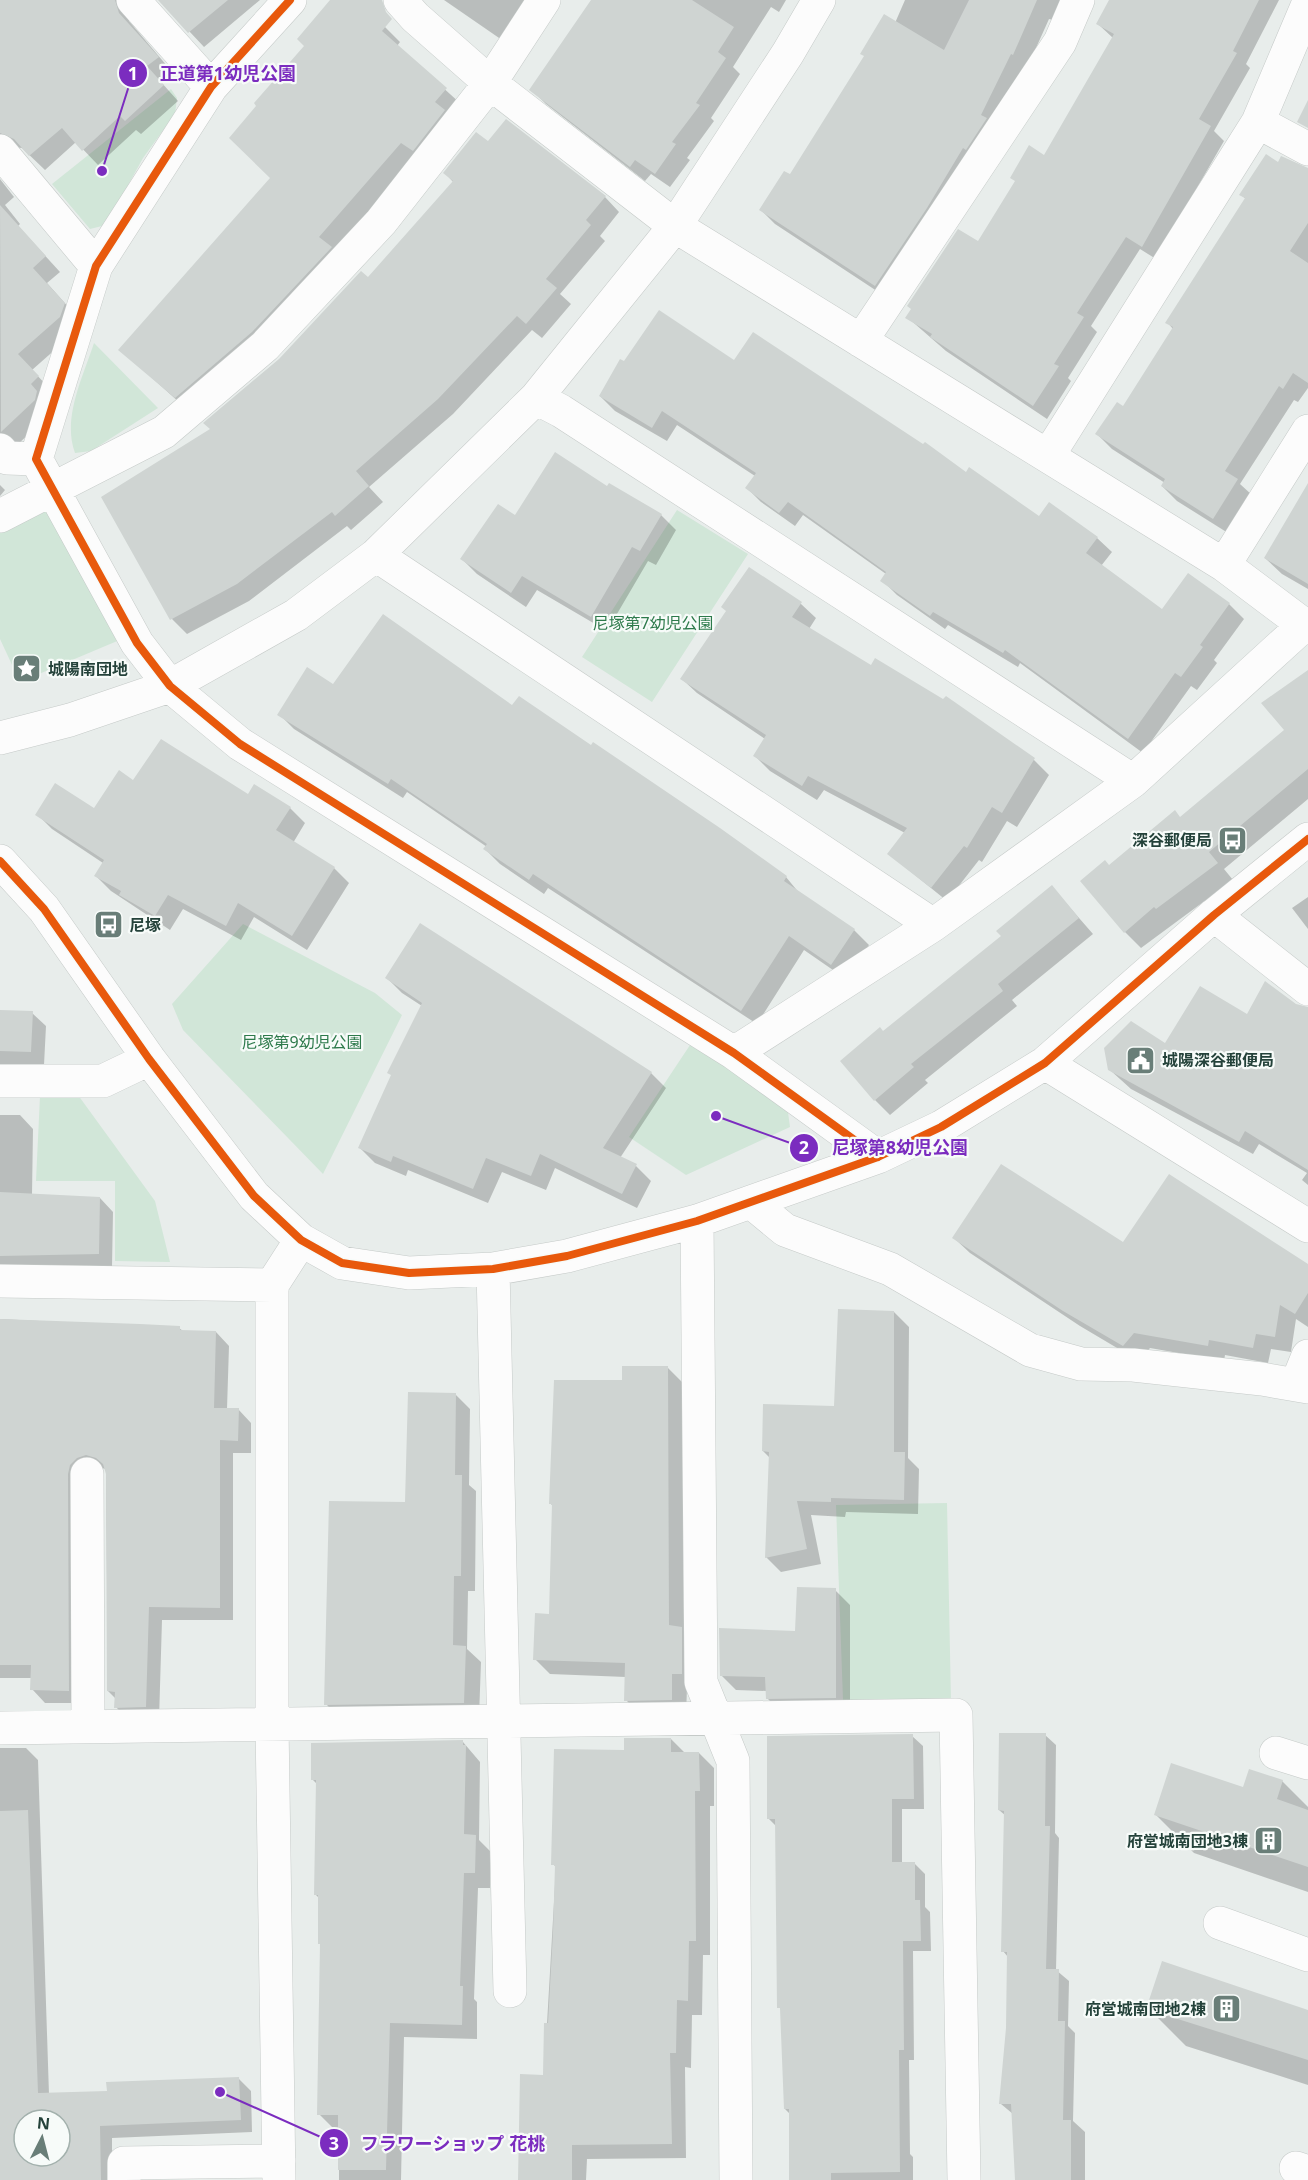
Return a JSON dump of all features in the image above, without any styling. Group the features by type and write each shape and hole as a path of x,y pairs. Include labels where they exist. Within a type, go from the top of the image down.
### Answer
{"street":[{"path":"133,0 211,87"},
{"path":"290,0 211,87 96,266 36,459 136,643 170,686 240,744 734,1053 878,1157"},
{"path":"400,0 415,17 490,83 675,226 1224,565 1306,626 1133,781 933,925 734,1053"},
{"path":"0,516 164,432 265,346 381,222 490,83 544,0"},
{"path":"0,738 69,720 170,686 296,615 376,555 536,398 675,226 788,53 819,0"},
{"path":"861,341 1060,42 1078,0"},
{"path":"1048,456 1258,122 1308,4"},
{"path":"1258,122 1308,149"},
{"path":"0,151 96,266"},
{"path":"536,398 561,411 1133,781"},
{"path":"1224,565 1308,430"},
{"path":"0,450 7,458 36,459"},
{"path":"376,555 933,925"},
{"path":"0,861 44,909 149,1059 254,1196 301,1240 342,1263 409,1273 494,1269 567,1256 697,1221 878,1157 940,1127 1045,1063 1214,915 1308,839"},
{"path":"1214,915 1308,989"},
{"path":"0,1082 103,1081 149,1059"},
{"path":"1045,1063 1308,1226"},
{"path":"751,1202 785,1230 890,1269 1030,1350 1081,1364 1304,1375"},
{"path":"697,1221 701,1682 733,1761 736,2180"},
{"path":"124,2180 124,2163 279,2171 272,1724 272,1285 301,1240"},
{"path":"494,1269 510,1991"},
{"path":"0,1281 272,1285"},
{"path":"87,1474 88,1726"},
{"path":"0,1728 956,1715 964,2180"},
{"path":"1276,1752 1308,1763"},
{"path":"1220,1923 1308,1955"}],"green space":[{"path":"171,89 177,98 175,114 143,158 106,225 90,229 52,184"},
{"path":"94,343 158,408 91,451 75,453 72,440 72,412"},
{"path":"49,509 122,639 20,682 0,639 0,530"},
{"name":"尼塚第7幼児公園","path":"677,510 748,554 652,702 582,657"},
{"name":"尼塚第9幼児公園","path":"243,924 375,993 402,1015 323,1174 183,1030 172,1004"},
{"path":"692,1042 787,1105 790,1127 686,1175 629,1137"},
{"path":"78,1095 155,1201 170,1262 115,1261 115,1181 36,1181 40,1096"},
{"path":"947,1503 951,1702 843,1700 836,1505"}],"building":[{"path":"0,0 115,0 119,13 159,57 147,66 164,85 125,121 120,116 82,151 62,128 29,156 14,139 0,133"},
{"path":"158,0 228,0 188,33"},
{"path":"330,0 382,0 386,12 392,19 382,31 447,88 435,102 445,110 413,151 401,143 319,237 332,247 252,332 175,398 118,350 270,178 229,138 256,106 254,103 304,46 297,39"},
{"path":"591,0 692,0 734,27 718,52 726,58 696,103 700,105 672,142 676,144 655,174 635,160 630,167 529,90"},
{"path":"969,0 1037,0 1013,55 1011,54 981,115 987,118 966,150 963,148 927,208 875,286 759,210 784,171 790,174 864,56 860,54 884,14 944,50"},
{"path":"1109,0 1259,0 1233,51 1237,53 1199,119 1211,126 1142,247 1126,237 1077,313 1084,317 1054,364 1059,366 1033,406 930,337 932,334 905,318 911,309 907,306 958,229 978,241 1015,181 1010,178 1029,145 1044,155 1114,34 1096,24"},
{"path":"1308,100 1308,128 1297,122"},
{"path":"506,119 606,196 586,220 591,225 546,279 557,288 526,324 517,316 438,399 356,471 369,486 335,516 332,512 237,584 170,620 101,497 210,429 203,423 279,359 361,271 368,277 453,181 443,173 476,132 488,141"},
{"path":"1266,154 1278,162 1281,156 1308,168 1308,223 1290,251 1308,263 1308,383 1293,373 1283,389 1279,386 1225,471 1238,479 1213,519 1161,486 1165,479 1095,434 1117,402 1123,406 1173,327 1165,323 1245,198 1239,195"},
{"path":"0,205 46,256 33,268 65,303 60,317 18,354 39,376 31,384 37,391 35,400 1,432"},
{"path":"659,310 734,360 753,332 923,444 925,442 966,472 969,467 1039,516 1049,502 1098,537 1086,553 1162,609 1188,573 1230,603 1200,645 1203,647 1181,677 1175,673 1128,739 1005,650 1003,653 933,612 930,616 880,581 886,572 788,502 779,513 745,488 756,473 662,411 652,428 599,396 620,359 624,361"},
{"path":"555,452 607,486 609,483 662,514 640,551 632,547 591,617 522,576 511,593 460,559 498,504 515,515"},
{"path":"1308,483 1308,584 1264,558"},
{"path":"749,567 802,602 792,617 871,665 875,658 943,699 946,696 1035,758 1002,813 992,807 967,848 964,846 931,888 887,854 907,828 808,776 802,786 753,756 766,735 680,679 726,611 721,607"},
{"path":"383,614 512,705 519,696 591,745 593,742 720,828 787,876 784,881 855,929 831,965 789,936 741,1011 533,874 529,880 483,849 487,844 391,779 388,784 277,715 307,667 333,684"},
{"path":"1308,670 1308,769 1209,852 1218,863 1156,909 1154,907 1124,933 1080,881 1105,860 1109,865 1175,810 1180,817 1284,730 1261,703"},
{"path":"161,739 248,794 254,784 291,807 276,830 335,867 292,936 238,903 226,926 168,895 155,916 119,895 121,891 94,876 104,860 35,815 55,783 94,808 119,770 133,780"},
{"path":"1052,885 1079,918 998,984 1003,991 911,1064 914,1067 874,1101 840,1061 880,1027 883,1031 1001,936 996,931"},
{"path":"420,923 652,1072 603,1148 637,1164 622,1194 540,1154 531,1176 486,1158 473,1189 393,1156 391,1162 358,1148 391,1075 387,1073 422,1003 385,978"},
{"path":"1265,981 1296,1004 1308,1007 1308,1170 1245,1131 1239,1142 1108,1070 1104,1048 1131,1021 1165,1043 1200,986 1247,1014"},
{"path":"0,1010 33,1011 31,1052 0,1051"},
{"path":"1001,1164 1123,1242 1169,1174 1308,1264 1308,1293 1295,1314 1280,1305 1275,1337 1256,1334 1253,1348 1209,1340 1208,1346 1134,1333 1123,1346 1063,1311 952,1238"},
{"path":"0,1192 100,1197 99,1254 0,1256"},
{"path":"838,1309 894,1311 894,1452 905,1452 904,1500 831,1498 831,1502 797,1501 807,1549 765,1558 769,1452 762,1451 763,1404 834,1406"},
{"path":"0,1319 180,1326 180,1330 216,1331 214,1408 239,1408 238,1441 220,1440 220,1608 149,1607 146,1707 114,1708 115,1692 107,1691 106,1474 103,1464 96,1458 86,1455 77,1458 70,1465 68,1474 69,1691 30,1690 31,1665 0,1665"},
{"path":"622,1366 668,1366 669,1625 682,1627 682,1674 672,1674 672,1700 624,1701 625,1663 533,1660 535,1613 549,1614 552,1504 549,1504 554,1380 622,1380"},
{"path":"408,1392 456,1393 455,1475 462,1475 461,1576 454,1576 453,1645 466,1646 464,1703 324,1705 329,1501 405,1502"},
{"path":"797,1587 836,1588 836,1698 766,1699 765,1677 720,1676 719,1628 795,1631"},
{"path":"999,1733 1046,1733 1045,1826 1050,1826 1046,1969 1059,1969 1058,2021 1065,2021 1063,2120 1071,2120 1071,2180 1015,2180 1011,2104 999,2104 1006,2028 1007,1952 1001,1952 1004,1811 998,1810"},
{"path":"913,1734 914,1799 892,1799 892,1862 915,1862 915,1900 920,1900 921,1941 903,1941 904,2050 899,2050 900,2172 831,2173 831,2180 789,2180 789,2109 784,2109 780,2008 777,2008 775,1819 767,1819 767,1736"},
{"path":"624,1738 671,1738 671,1752 699,1752 700,1791 695,1791 696,1941 689,1941 688,2001 677,2000 676,2053 670,2053 672,2144 572,2145 572,2180 518,2180 520,2074 543,2075 544,2023 548,2023 555,1865 551,1865 554,1749 624,1750"},
{"path":"463,1740 463,1745 466,1745 464,1834 476,1835 475,1873 464,1873 460,1986 463,1986 462,2025 390,2023 386,2170 338,2170 338,2115 317,2115 320,1944 318,1944 318,1895 314,1895 316,1780 311,1780 311,1743"},
{"name":"府営城南団地3棟","path":"1171,1763 1243,1787 1249,1769 1283,1780 1277,1799 1308,1810 1308,1867 1154,1815"},
{"path":"28,1810 38,2093 107,2091 106,2082 239,2077 241,2120 100,2126 101,2180 0,2180 0,1811"},
{"name":"府営城南団地2棟","path":"1162,1961 1308,2010 1308,2060 1146,2009"}],"cycle path":[{"path":"290,0 211,87 96,266 36,459 137,643 170,686 240,744 734,1053 878,1157"},
{"path":"0,861 44,909 149,1059 254,1196 301,1240 342,1263 409,1273 493,1269 567,1256 697,1221 878,1157 941,1127 1045,1063 1214,915 1308,839"}],"place":[{"name":"正道第1幼児公園","path":"102,171"},
{"name":"城陽南団地","path":"27,669"},
{"name":"深谷郵便局","path":"1233,840"},
{"name":"尼塚","path":"108,925"},
{"name":"城陽深谷郵便局","path":"1141,1060"},
{"name":"尼塚第8幼児公園","path":"716,1116"},
{"name":"府営城南団地3棟","path":"1269,1841"},
{"name":"府営城南団地2棟","path":"1227,2009"},
{"name":"フラワーショップ 花桃","path":"220,2092"}]}
